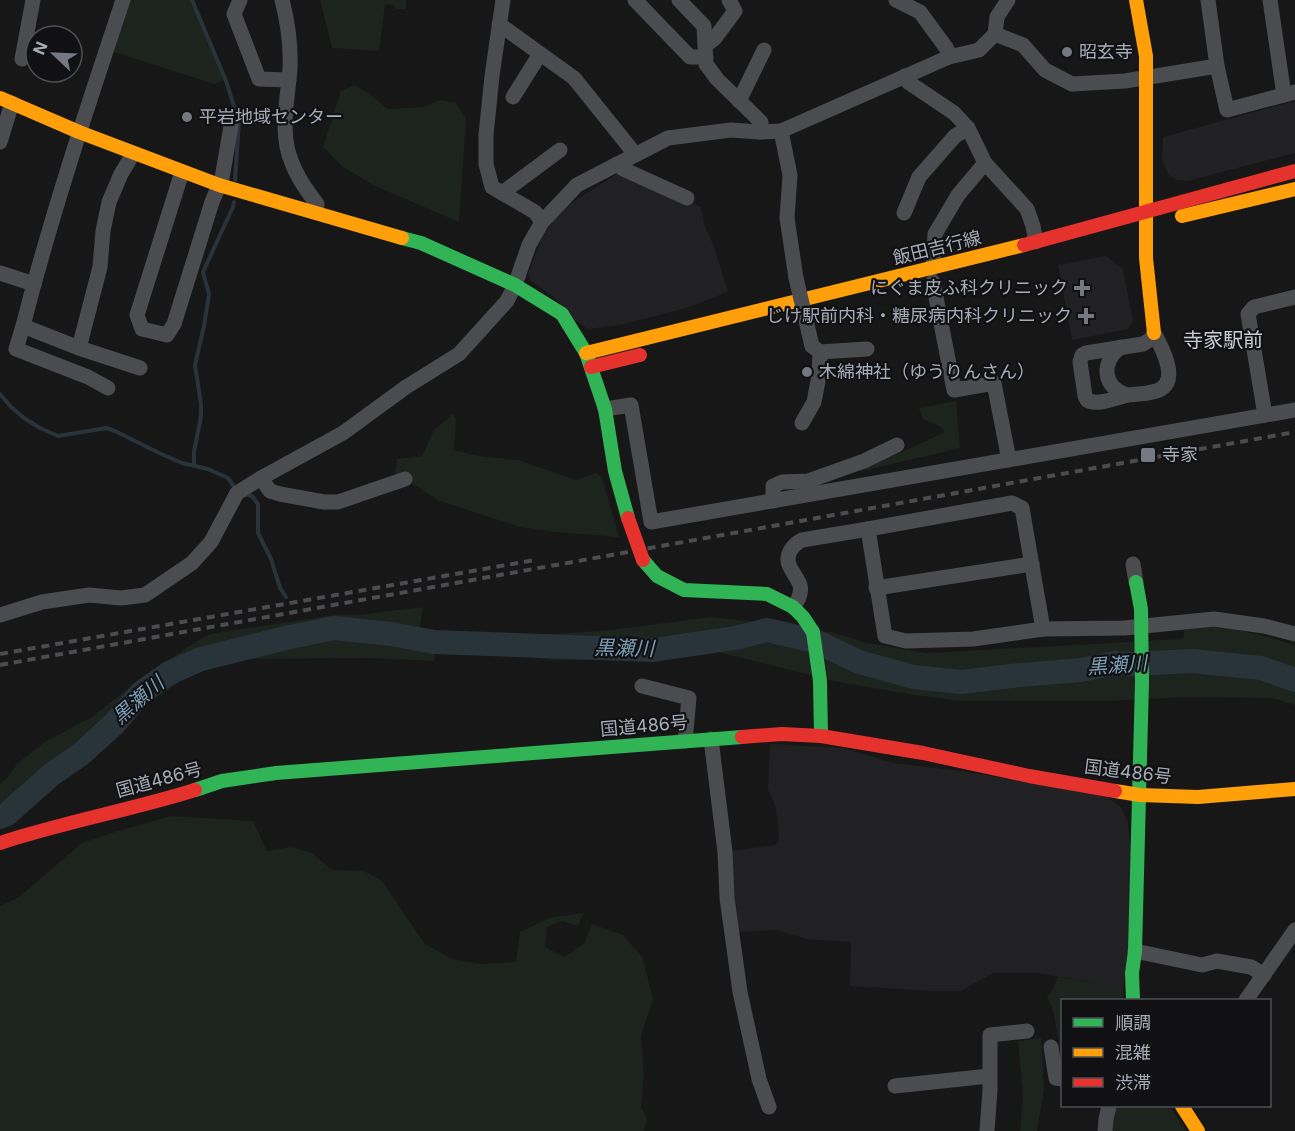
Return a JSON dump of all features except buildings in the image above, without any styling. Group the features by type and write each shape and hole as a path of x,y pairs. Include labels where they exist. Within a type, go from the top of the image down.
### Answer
{"main road":[{"path":"1136,0 1143,34 1146,78 1146,258 1154,333"},
{"path":"6,100 133,154 219,186 421,243 515,285 561,314 586,353 591,367 605,409 615,471 643,560 657,576 684,590 767,594 793,607 813,632 820,681 821,736"},
{"name":"飯田吉行線","path":"586,353 933,278 1145,218 1295,171"},
{"name":"飯田吉行線","path":"1059,249 1145,218 1295,189"},
{"name":"飯田吉行線","path":"1002,264 1037,249"},
{"path":"796,316 819,310"},
{"path":"591,367 648,353"},
{"path":"1132,999 1142,682 1141,609 1136,582"},
{"name":"国道486号","path":"0,843 39,830 222,782 276,773 782,734 821,736 923,753 1029,776 1140,795 1198,797 1295,789"},
{"path":"1183,1107 1198,1131"}],"street":[{"path":"22,59 33,0"},
{"path":"108,388 88,377 16,349 79,132 123,0"},
{"path":"240,0 234,14 259,79 289,80"},
{"path":"282,0 290,37 285,126 287,146 301,183 317,204 316,212"},
{"path":"503,0 489,99 486,164 492,187 535,212 542,222"},
{"path":"635,0 690,57 706,51 735,11 729,0"},
{"path":"679,0 704,26 706,64 717,79 761,122 760,132"},
{"path":"896,0 920,12 947,49 950,57"},
{"path":"0,615 42,602 65,598 89,595 121,598 145,595 192,563 211,542 239,491 343,433 406,387 459,354 507,301 542,222 577,185 668,138 731,130 781,131 950,57 979,50 995,34 997,17 1008,0"},
{"path":"1208,0 1217,66 1227,110 1290,93 1270,0"},
{"path":"499,24 574,78 635,154"},
{"path":"995,34 1023,45 1045,70 1072,84 1125,81 1217,66"},
{"path":"739,101 764,50"},
{"path":"513,97 540,54"},
{"path":"906,76 908,82 954,113 968,128 985,163 1027,209 1037,249"},
{"path":"0,142 6,100"},
{"path":"182,172 137,315 141,329 167,335 174,324 212,202 222,178 231,126 227,116"},
{"path":"904,213 919,177 955,136 968,128"},
{"path":"781,131 790,175 787,218 796,278 816,349 819,376 814,402 802,423"},
{"path":"502,193 560,150"},
{"path":"79,348 100,267 103,231 109,202 133,154"},
{"path":"985,163 958,195 935,234 933,278 954,390 994,382 1009,459"},
{"path":"617,164 623,169 687,198"},
{"path":"0,273 34,284"},
{"path":"1265,415 1248,314 1254,307 1295,297"},
{"path":"23,326 140,368"},
{"path":"1154,333 1166,354 1168,380 1166,385 1162,389 1094,403 1089,402 1085,396 1080,357 1084,354 1146,343 1154,333"},
{"path":"1121,347 1112,355 1107,371 1113,387 1127,395"},
{"path":"816,349 867,349"},
{"path":"605,409 631,405 651,522 1295,410"},
{"path":"772,501 773,486 782,482 808,481 864,461 897,445"},
{"path":"261,478 270,491 324,502 338,502 405,479"},
{"path":"793,607 799,598 800,588 788,565 788,554 794,545 802,540 1012,503 1022,508 1043,629"},
{"path":"868,529 885,636 906,641 973,639 1043,629 1124,628 1142,630 1214,619 1264,626 1295,634"},
{"path":"876,588 1032,564"},
{"path":"1133,564 1136,582"},
{"path":"642,686 690,698 685,741"},
{"path":"711,739 725,852 727,898 740,992 759,1079 769,1107"},
{"path":"1247,999 1295,930"},
{"path":"1135,951 1202,965 1217,961 1251,967 1264,975"},
{"path":"987,1131 990,1035 1027,1031"},
{"path":"1051,1047 1056,1078 1061,1078"},
{"path":"895,1086 989,1076"},
{"path":"1105,1131 1109,1107"}],"shaded area":[{"path":"128,0 190,0 224,80 214,84 111,51"},
{"path":"320,0 406,0 406,9 396,9 394,5 385,4 379,51 332,48"},
{"path":"354,85 388,109 423,107 440,100 456,103 466,119 459,222 373,185 343,167 323,147 341,91"},
{"path":"1295,101 1295,153 1187,181 1177,180 1169,175 1162,159 1163,137"},
{"path":"623,170 701,207 704,224 715,249 728,292 686,308 620,325 588,329 575,320 553,296 532,282 528,274 542,238 559,211"},
{"path":"1106,256 1123,269 1133,321 1128,329 1072,340 1058,265"},
{"path":"956,401 960,448 858,472 881,459 898,454 945,432 941,427 923,419 919,408"},
{"path":"453,414 456,420 454,450 478,456 518,460 576,480 596,473 602,477 619,537 520,527 440,501 405,479 394,483 397,459 422,456 434,430"},
{"path":"423,607 419,633 439,630 528,636 612,630 711,617 835,633 867,643 927,653 1183,639 1185,628 1212,625 1295,645 1295,705 1272,698 1186,697 1108,701 961,701 833,681 714,651 611,660 552,660 475,651 436,651 434,661 369,658 252,659 230,663 209,663 143,706 40,795 16,819 0,825 0,784 19,762 45,742 92,717 133,685 210,634 334,615 358,615"},
{"path":"770,744 843,748 894,763 961,771 1104,795 1121,807 1127,820 1137,882 1123,990 1107,990 1091,982 1036,973 994,973 960,991 850,986 851,942 807,939 777,930 735,932 725,852 775,845 779,840 776,808 768,789"},
{"path":"171,816 253,821 267,851 291,847 312,853 332,870 364,871 382,881 425,944 452,959 481,964 516,962 520,932 549,918 584,913 578,926 562,921 547,927 545,947 564,957 584,944 592,924 623,935 643,958 653,1000 641,1036 644,1074 641,1108 647,1118 644,1131 0,1131 0,906 19,897 82,843"},
{"path":"1058,977 1091,982 1107,990 1123,990 1123,999 1061,999 1061,1053 1053,1010 1047,997"},
{"path":"1041,1038 1044,1090 1037,1131 1020,1131 1023,1092 1018,1041"},
{"path":"1114,1107 1171,1107 1186,1131 1109,1131"}],"waterway":[{"path":"192,0 226,81 239,122 235,180"},
{"path":"194,466 194,452 201,416 195,365 209,294 203,272 234,202"},
{"path":"0,394 24,418 58,436 106,428 182,463 208,469 228,478 235,488"},
{"path":"244,494 252,496 258,504 258,533 271,559 280,588 286,597"},
{"path":"289,628 290,637"},
{"name":"黒瀬川","path":"0,817 7,814 52,774 81,754 114,724 142,692 169,673 201,659 334,628 391,634 434,642 653,650 735,638 767,630 815,641 859,662 914,677 961,682 1081,670 1115,663 1192,661 1261,668 1295,680"}],"railway":[{"path":"0,665 1295,432"},
{"path":"0,654 535,560"}],"traffic: fast":[{"path":"402,238 421,243 515,285 562,314 586,353 605,409 615,471 628,518"},
{"path":"643,560 657,576 684,590 767,594 793,607 813,632 820,681 821,736"},
{"path":"1133,999 1142,682 1141,609 1136,582"},
{"path":"195,790 222,781 276,773 742,737"}],"traffic: slow":[{"path":"1136,0 1146,56 1146,258 1154,333"},
{"path":"0,98 79,132 219,185 402,238"},
{"path":"1182,216 1295,189"},
{"path":"586,353 1024,245"},
{"path":"1115,791 1140,795 1198,797 1295,789"},
{"path":"1183,1107 1198,1131"}],"traffic: jam":[{"path":"1024,245 1295,171"},
{"path":"591,367 640,355"},
{"path":"628,518 643,560"},
{"path":"742,737 782,734 821,736 923,753 1029,776 1115,791"},
{"path":"0,843 195,790"}],"place":[{"name":"昭玄寺","path":"1067,52"},
{"name":"平岩地域センター","path":"187,117"},
{"name":"にぐま皮ふ科クリニック","path":"1082,288"},
{"name":"じけ駅前内科・糖尿病内科クリニック","path":"1086,316"},
{"name":"木綿神社（ゆうりんさん）","path":"807,372"},
{"name":"寺家","path":"1148,455"}],"district":[{"name":"寺家駅前","path":"1223,340"}]}
